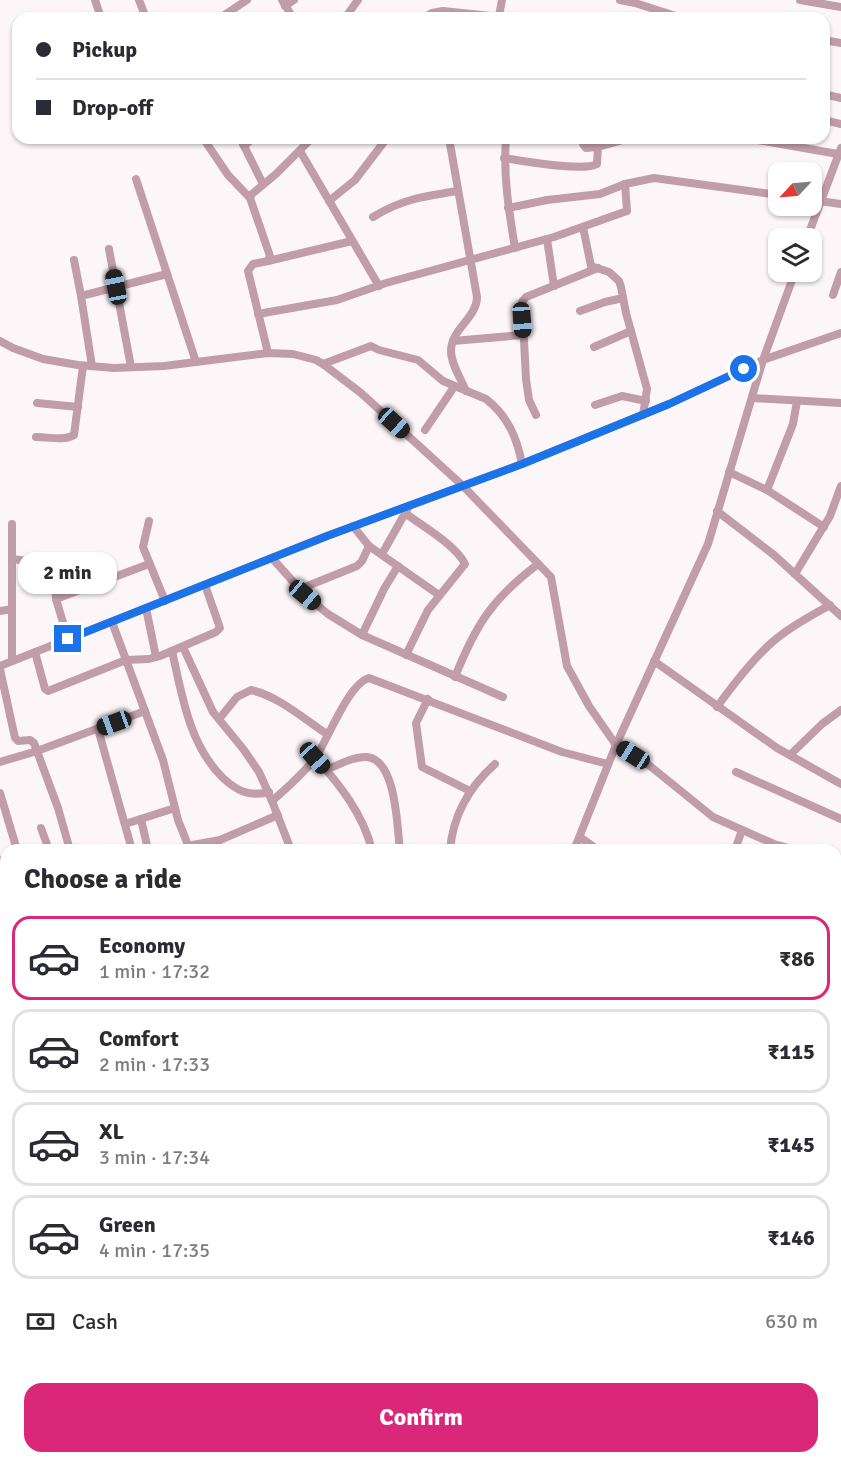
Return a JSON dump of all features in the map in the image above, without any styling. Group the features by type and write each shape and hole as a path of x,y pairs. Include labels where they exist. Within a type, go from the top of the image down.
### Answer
{"street":[{"path":"229,12 247,0"},
{"path":"283,3 294,0"},
{"path":"620,0 663,12"},
{"path":"800,0 841,7"},
{"path":"207,144 228,174 250,198 270,250 268,261"},
{"path":"243,144 263,184"},
{"path":"250,198 306,144"},
{"path":"329,201 355,180 382,144"},
{"path":"450,144 477,304 453,341 452,358 466,391"},
{"path":"505,144 504,159 508,208 515,248"},
{"path":"584,144 584,147 608,144"},
{"path":"789,144 840,151 822,188"},
{"path":"504,159 591,167 597,164 597,147"},
{"path":"300,151 379,285"},
{"path":"136,179 196,362"},
{"path":"508,208 540,201 600,195 639,180 665,179 768,194"},
{"path":"258,314 337,300 379,285 583,227 627,211 626,184"},
{"path":"373,217 406,200 458,191"},
{"path":"822,201 841,204"},
{"path":"583,227 590,264 592,267 609,272 619,282 645,381 646,401 643,415"},
{"path":"547,239 554,286"},
{"path":"268,353 248,271 253,264 352,241"},
{"path":"109,249 130,367"},
{"path":"36,437 72,437 75,430 87,366 81,296 74,260"},
{"path":"536,415 527,391 521,306 524,299 598,268"},
{"path":"832,295 841,272"},
{"path":"81,296 168,274"},
{"path":"577,844 616,745 708,544 763,360 791,282"},
{"path":"580,312 623,298"},
{"path":"594,347 631,331"},
{"path":"68,844 58,808 33,741 18,741 15,738 0,668 12,661 353,526 408,509 462,485 522,464 643,415 763,360 841,333"},
{"path":"453,341 523,335"},
{"path":"0,341 43,359 87,366 164,366 268,353 293,354 323,364 361,393 462,485 551,577 567,666 589,706 616,745 650,766 713,817 774,844"},
{"path":"323,364 367,346 418,360 443,381 486,399 504,417 512,430 518,443 522,464"},
{"path":"425,430 454,387"},
{"path":"595,405 622,396 646,401"},
{"path":"752,398 841,403"},
{"path":"767,490 793,424 797,400"},
{"path":"37,403 78,407"},
{"path":"729,472 767,490 824,527"},
{"path":"795,574 824,527 841,490"},
{"path":"382,554 408,509"},
{"path":"406,655 428,610 462,569 464,561 408,509"},
{"path":"717,511 795,574 841,616"},
{"path":"148,521 142,544 165,601"},
{"path":"12,524 12,661"},
{"path":"353,526 369,546 439,595"},
{"path":"300,589 357,566 369,546"},
{"path":"272,558 300,589 328,614 362,635 502,697"},
{"path":"12,559 89,569"},
{"path":"53,564 56,599 68,639"},
{"path":"56,599 149,564"},
{"path":"455,677 471,638 489,609 508,589 538,564"},
{"path":"362,635 398,566"},
{"path":"35,652 45,689 48,692 126,660 156,657 183,647 220,628 205,585"},
{"path":"717,707 741,674 769,644 830,605"},
{"path":"146,608 156,657"},
{"path":"0,611 12,609"},
{"path":"112,622 163,759 175,808 188,844"},
{"path":"183,647 203,693 219,720 244,750 271,796 289,844"},
{"path":"172,651 191,728 200,748 213,769 234,788 246,794 271,796 315,758 343,708 366,678 373,678 562,752 608,764"},
{"path":"654,661 717,707 790,755 841,784"},
{"path":"219,720 237,697 251,690 267,697 327,734"},
{"path":"428,699 416,723 422,767 470,791"},
{"path":"790,755 822,724 841,710"},
{"path":"0,762 37,752 145,711"},
{"path":"98,729 130,844"},
{"path":"326,770 368,757 379,763 388,775 392,786 399,844"},
{"path":"315,758 358,813 370,844"},
{"path":"451,844 461,807 479,779 495,764"},
{"path":"736,772 841,819"},
{"path":"0,793 15,844"},
{"path":"125,824 175,808"},
{"path":"204,844 220,840 278,815"},
{"path":"141,819 147,844"},
{"path":"41,828 47,844"},
{"path":"737,844 742,830"},
{"path":"580,837 590,844"}],"route":[{"path":"68,639 327,536 522,464 669,404 744,369"}]}
